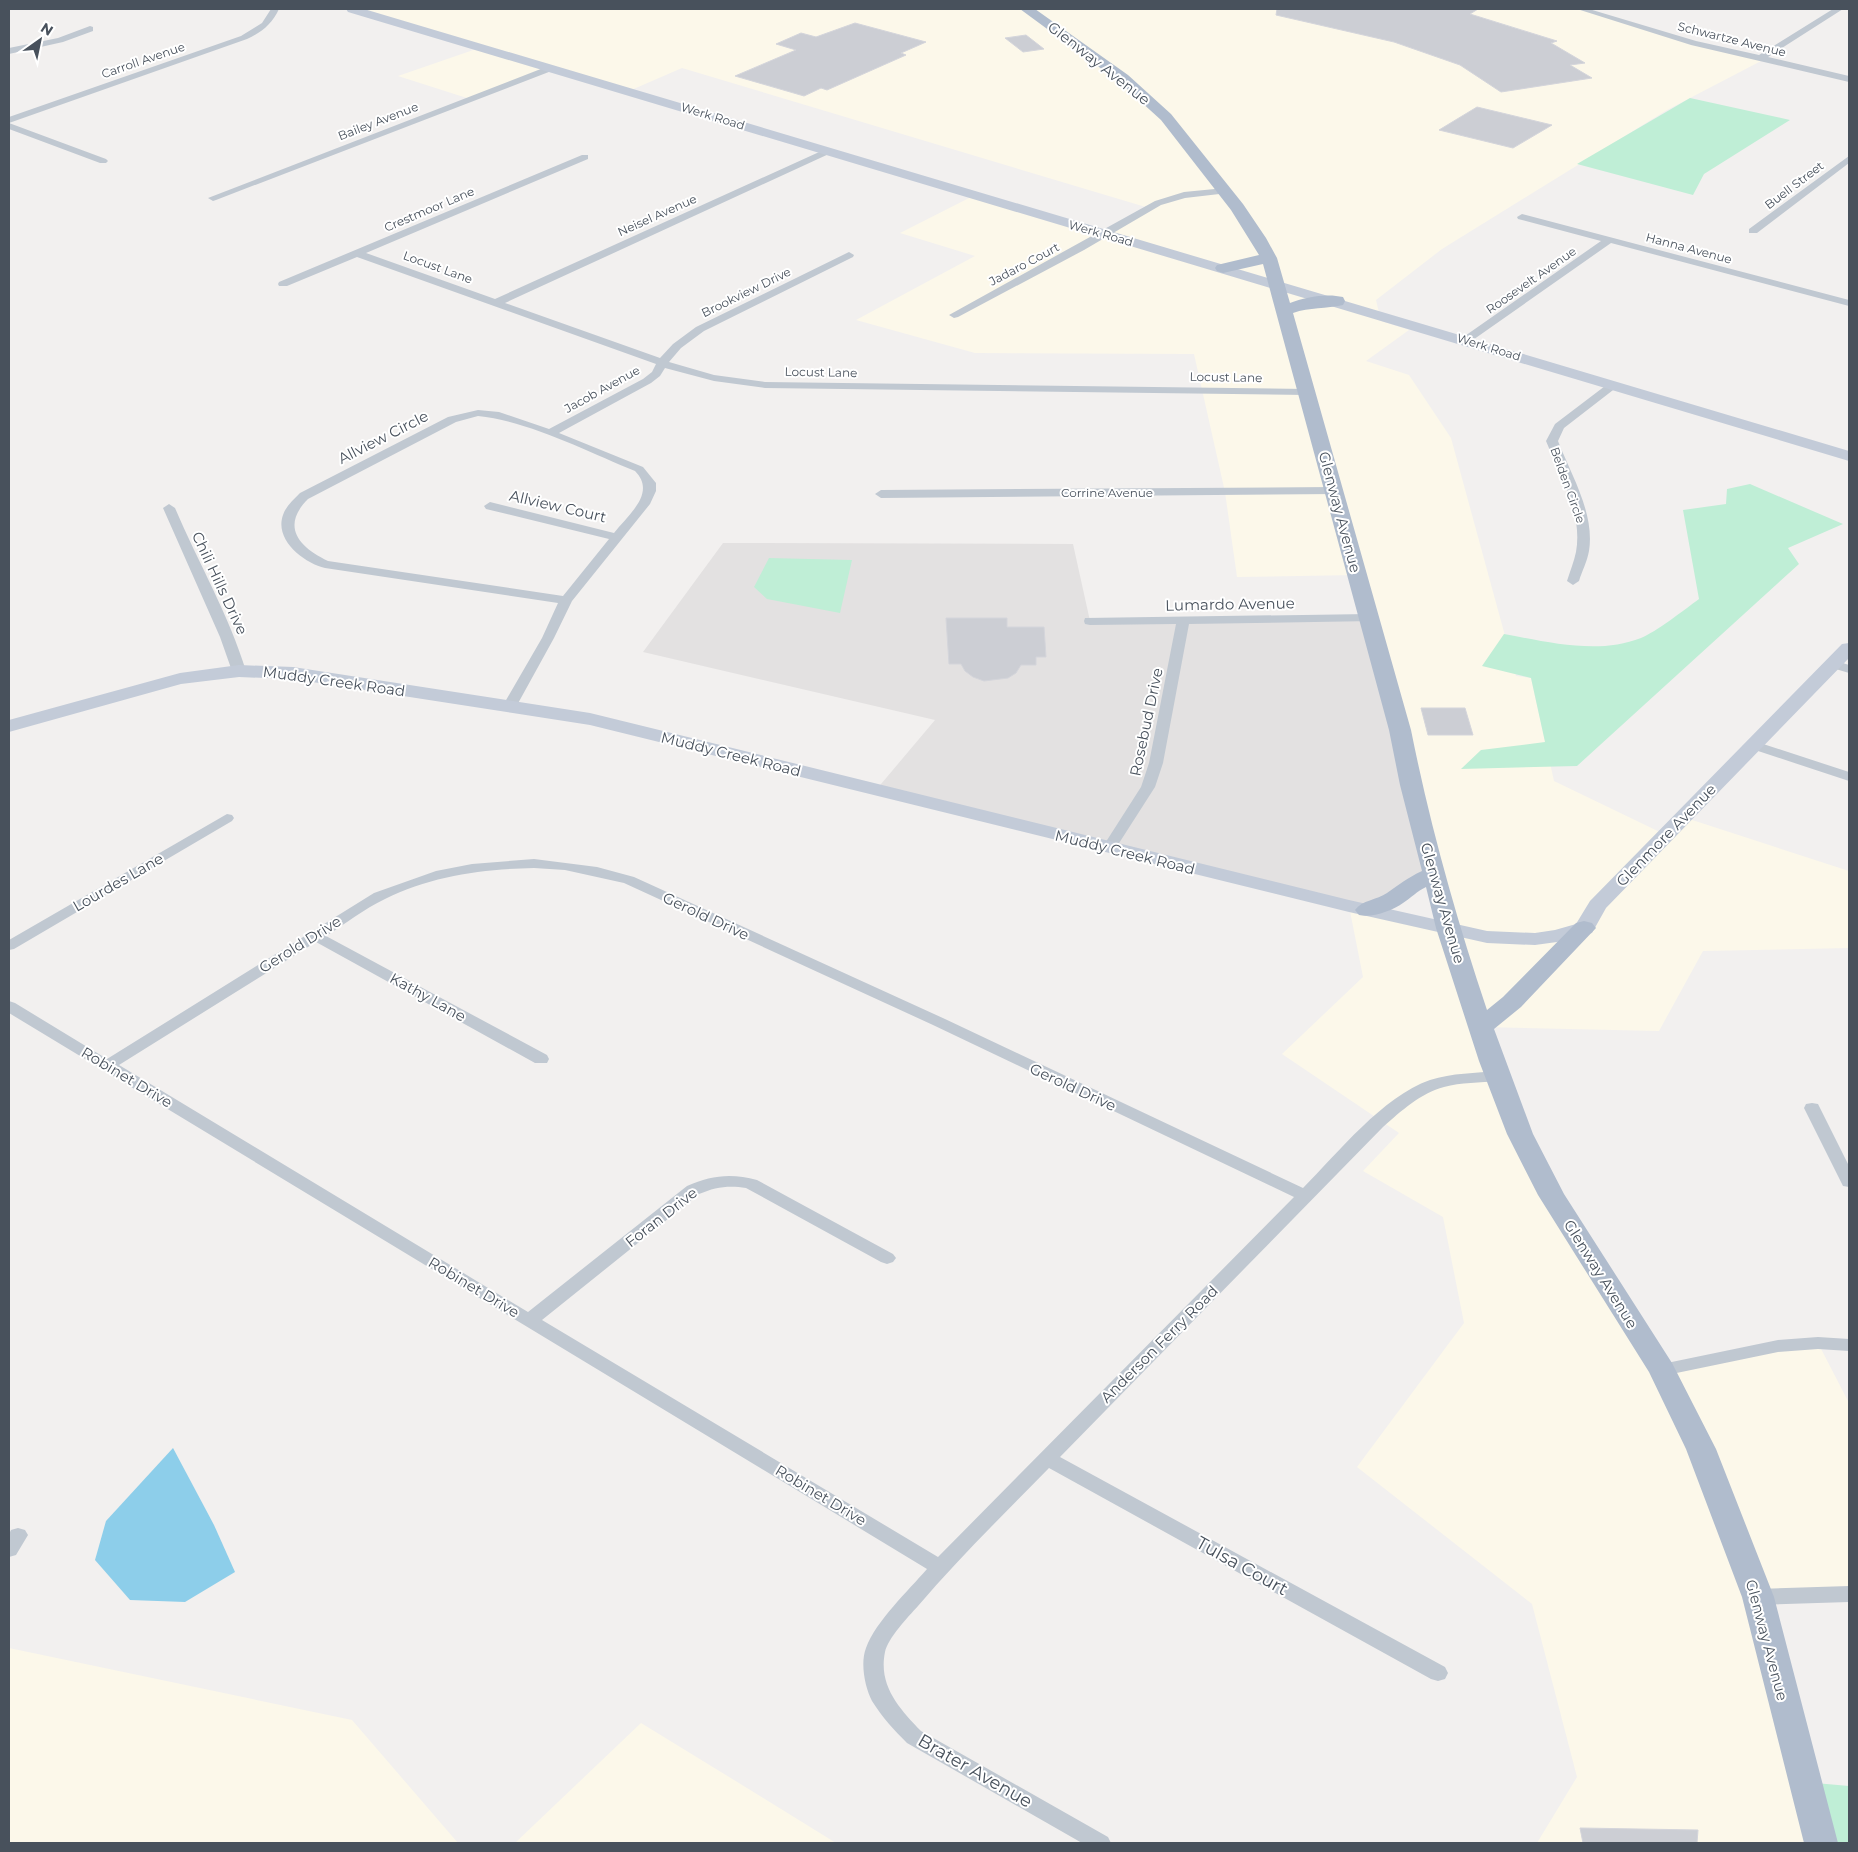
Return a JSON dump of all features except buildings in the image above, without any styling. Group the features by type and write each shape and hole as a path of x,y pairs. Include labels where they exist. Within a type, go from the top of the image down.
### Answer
{"main road":[{"name":"Glenway Avenue","path":"1027,9 1104,63 1166,117 1225,191 1258,238 1269,258 1400,730 1411,785 1448,928 1498,1076 1520,1134 1551,1195 1662,1370 1701,1449 1758,1597 1822,1843"},
{"path":"1223,268 1269,258"},
{"path":"1284,311 1304,303 1337,301"},
{"path":"1367,910 1394,899 1411,885 1434,874"},
{"path":"1481,1027 1512,1002 1584,928"}],"street":[{"name":"Carroll Avenue","path":"9,120 238,40 264,26 275,9"},
{"name":"Werk Road","path":"353,9 1104,234 1337,301 1849,456"},
{"name":"Schwartze Avenue","path":"1582,9 1694,43 1849,79"},
{"path":"1759,59 1839,9"},
{"path":"9,51 60,40 90,30"},
{"name":"Bailey Avenue","path":"213,198 551,68"},
{"path":"9,126 104,161"},
{"name":"Neisel Avenue","path":"495,303 828,151"},
{"name":"Crestmoor Lane","path":"283,284 585,157"},
{"name":"Buell Street","path":"1753,231 1849,159"},
{"name":"Jadaro Court","path":"954,315 1165,200 1184,195 1225,191"},
{"name":"Hanna Avenue","path":"1522,217 1849,303"},
{"name":"Roosevelt Avenue","path":"1466,340 1609,240"},
{"name":"Locust Lane","path":"357,253 688,372 714,378 765,385 1307,392"},
{"name":"Brookview Drive","path":"663,362 677,346 700,329 849,255"},
{"name":"Jacob Avenue","path":"550,433 647,381 656,374 663,362"},
{"name":"Belden Circle","path":"1572,581 1583,548 1584,532 1581,516 1552,441 1559,426 1613,385"},
{"name":"Allview Circle","path":"509,707 548,638 566,600 646,501 651,491 651,483 648,476 630,464 550,433 499,415 478,413 461,416 304,496 295,503 287,519 290,533 296,545 304,554 325,564 566,600"},
{"name":"Corrine Avenue","path":"881,494 1333,491"},
{"name":"Allview Court","path":"490,506 617,537"},
{"name":"Chili Hills Drive","path":"169,508 185,549 232,647 238,671"},
{"name":"Lumardo Avenue","path":"1090,621 1369,618"},
{"name":"Rosebud Drive","path":"1109,848 1148,787 1156,763 1183,621"},
{"name":"Glenmore Avenue","path":"1584,928 1597,905 1754,745 1842,666 1849,648"},
{"name":"Muddy Creek Road","path":"9,726 180,679 238,671 293,673 590,720 1109,848 1448,928"},
{"path":"1754,745 1849,777"},
{"name":"Lourdes Lane","path":"9,946 226,818"},
{"name":"Gerold Drive","path":"108,1065 379,896 437,874 494,864 546,863 601,871 629,880 930,1018 1306,1196"},
{"path":"1448,928 1487,937 1518,940 1556,936 1584,928"},
{"name":"Kathy Lane","path":"314,935 541,1059"},
{"name":"Robinet Drive","path":"9,1006 529,1321 940,1566"},
{"name":"Anderson Ferry Road","path":"874,1675 874,1650 894,1620 940,1566 1377,1123 1398,1105 1430,1087 1446,1082 1498,1076"},
{"path":"1812,1108 1849,1182"},
{"name":"Foran Drive","path":"529,1321 693,1190 715,1181 740,1181 752,1184 887,1258"},
{"path":"1662,1370 1778,1346 1818,1343 1849,1345"},
{"name":"Tulsa Court","path":"1047,1458 1438,1673"},
{"path":"1758,1597 1849,1594"},
{"name":"Brater Avenue","path":"874,1675 880,1696 894,1716 914,1737 1100,1843"}],"shaded area":[{"path":"352,9 1581,9 1694,43 1763,60 1667,110 1442,249 1376,300 1381,321 1409,330 1366,361 1409,375 1451,438 1516,676 1531,678 1554,781 1666,835 1683,817 1849,871 1849,948 1703,951 1659,1031 1482,1027 1520,1134 1662,1370 1818,1343 1849,1403 1849,1597 1758,1597 1821,1843 1537,1843 1577,1777 1532,1604 1357,1467 1464,1323 1443,1217 1363,1171 1399,1133 1282,1054 1363,977 1349,906 1448,928 1357,575 1237,577 1225,492 1194,354 975,353 856,320 975,256 900,233 975,195 1104,234 1149,208 682,68 629,91 551,68 470,99 398,76 482,47"},
{"path":"723,543 1073,544 1090,621 1369,618 1434,874 1367,910 876,790 935,720 643,652"},
{"path":"9,1648 352,1720 458,1843 9,1843"},
{"path":"641,1723 734,1780 836,1843 515,1843"}],"green space":[{"path":"1690,98 1790,120 1704,174 1693,195 1577,164"},
{"path":"1750,484 1843,524 1788,548 1799,564 1577,766 1461,769 1481,750 1545,742 1531,678 1482,666 1504,634 1555,643 1608,646 1641,638 1654,631 1699,599 1683,510 1726,504 1727,489"},
{"path":"769,558 852,560 840,613 767,599 754,587"},
{"path":"1804,1782 1849,1786 1849,1843 1821,1843"}],"water":[{"path":"173,1448 214,1525 235,1572 185,1602 130,1600 95,1560 106,1521"}]}
